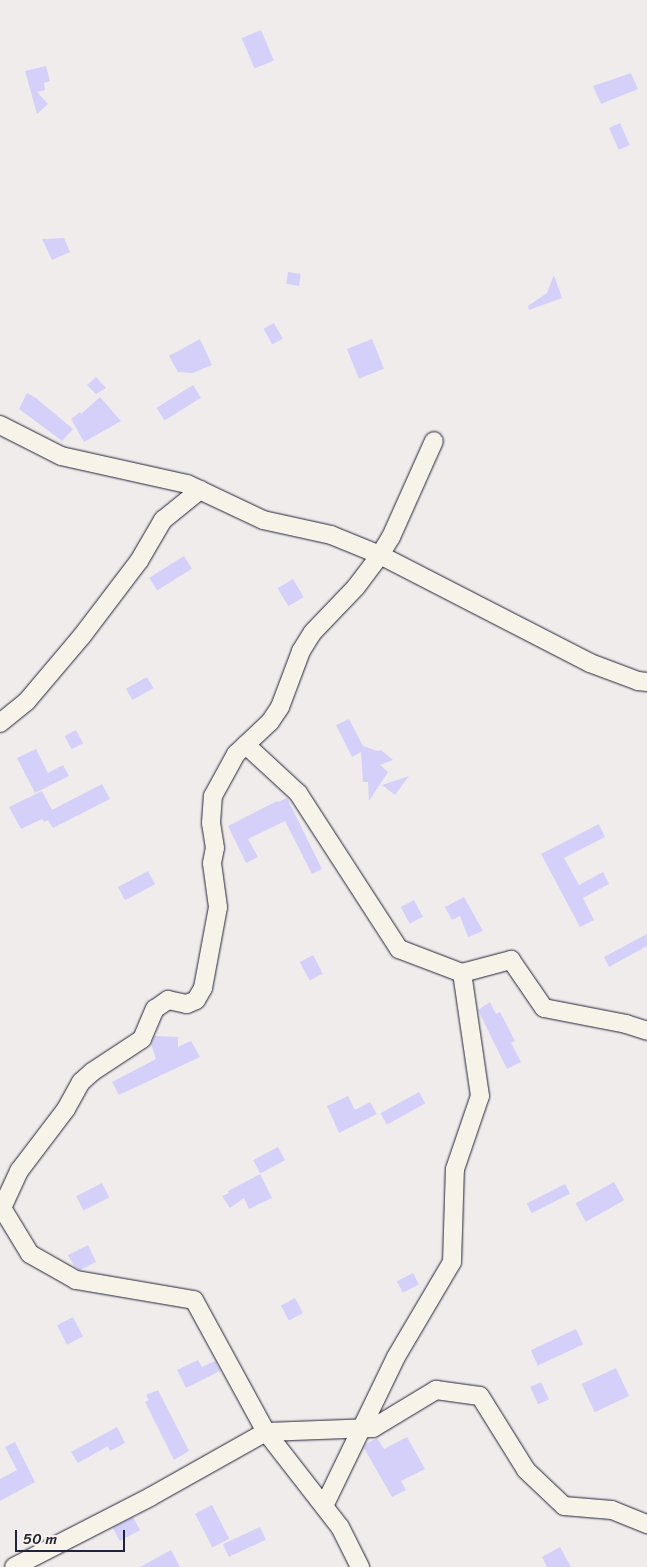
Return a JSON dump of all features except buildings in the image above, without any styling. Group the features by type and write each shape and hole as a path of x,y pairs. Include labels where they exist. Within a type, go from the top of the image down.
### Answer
{"street":[{"path":"0,425 61,456 187,484 263,520 331,535 380,555 590,663 638,681 647,682"},
{"path":"360,1567 340,1527 266,1432 194,1300 76,1280 30,1254 2,1208 19,1171 66,1109 82,1082 92,1072 142,1039 155,1009 168,1000 187,1004 196,1000 203,988 218,907 212,863 215,848 211,823 213,796 236,754 270,722 280,707 301,651 313,632 356,587 380,555 391,537 434,441"},
{"path":"0,723 26,701 82,636 139,561 163,520 200,490"},
{"path":"246,745 298,793 399,949 462,973 511,960 544,1008 626,1024 647,1031"},
{"path":"324,1506 360,1428 396,1357 452,1262 455,1169 480,1096 462,973"},
{"path":"14,1567 150,1497 266,1432 373,1428 436,1390 480,1396 526,1470 564,1506 612,1510 647,1524"}]}
